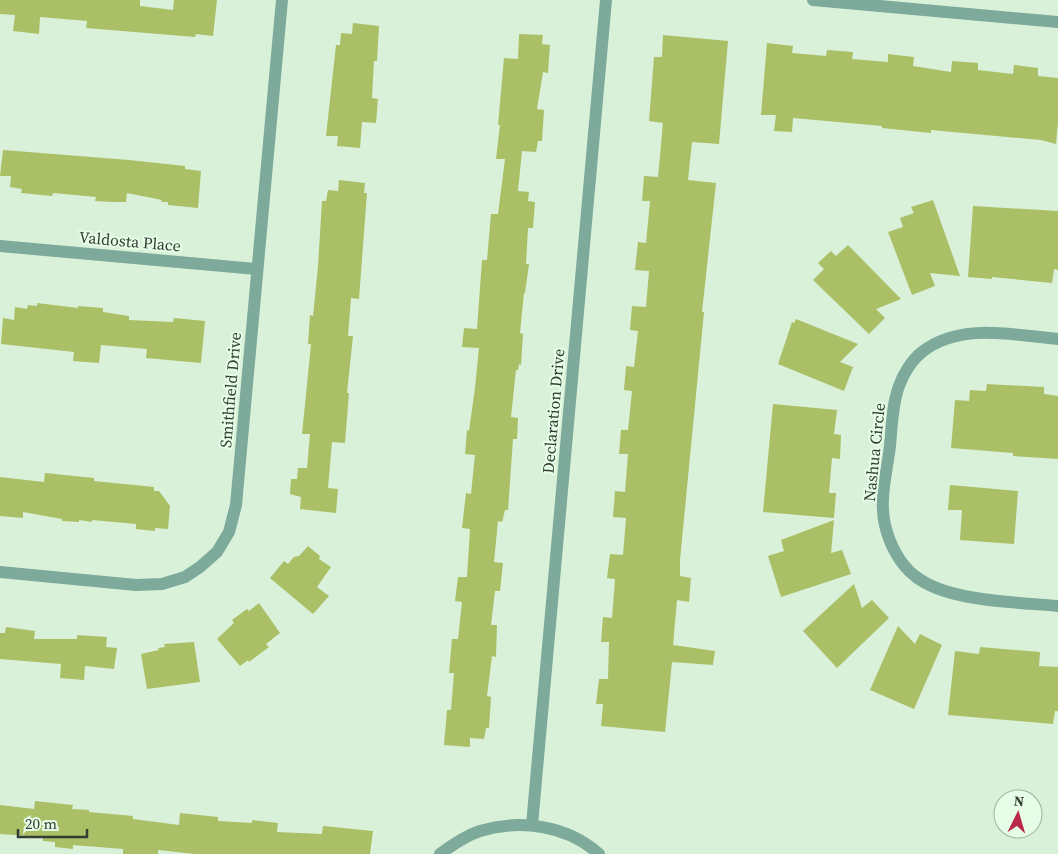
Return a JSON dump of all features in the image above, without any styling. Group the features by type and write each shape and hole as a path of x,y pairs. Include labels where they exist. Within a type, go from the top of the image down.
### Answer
{"street":[{"name":"Smithfield Drive","path":"0,572 136,585 162,584 185,577 200,567 217,552 229,532 236,505 282,0"},
{"name":"Declaration Drive","path":"532,825 606,0"},
{"path":"813,0 1058,22"},
{"name":"Valdosta Place","path":"0,246 257,268"},
{"name":"Nashua Circle","path":"1058,339 964,333 946,338 922,352 912,362 899,384 895,402 883,500 884,524 891,544 902,563 914,576 936,589 962,596 1058,606"},
{"path":"440,854 456,842 479,831 504,825 532,825 555,830 577,839 599,854"}],"building":[{"path":"0,0 140,0 140,6 173,10 174,0 217,0 213,36 196,34 195,37 86,28 87,21 40,17 39,34 13,31 15,15 0,14"},
{"path":"353,23 379,26 377,61 374,61 372,98 378,99 376,123 362,122 360,148 337,146 338,136 326,136 336,45 340,45 341,33 352,34"},
{"path":"519,34 543,35 542,44 550,45 548,73 543,72 537,109 544,110 542,141 538,141 536,152 522,151 518,191 529,192 528,201 535,202 533,228 528,228 526,264 529,264 520,333 523,334 521,365 519,364 518,370 516,370 511,417 518,418 517,439 513,439 508,510 505,510 502,522 498,521 494,562 503,563 500,591 495,591 491,625 497,625 496,657 492,656 487,696 491,697 489,728 486,728 484,739 470,738 470,747 444,745 447,710 451,710 454,673 449,673 452,639 458,639 462,602 455,601 458,577 467,577 470,529 462,528 466,493 471,494 475,455 465,454 479,348 462,347 464,328 477,329 482,260 487,260 491,214 498,214 505,159 496,159 504,58 518,59"},
{"path":"663,35 728,41 719,144 692,142 688,180 716,183 702,312 704,312 680,560 680,576 691,578 689,602 677,600 673,645 715,651 713,665 672,662 665,732 601,726 603,704 596,704 599,679 608,679 609,642 601,642 603,617 612,618 615,579 607,578 610,554 623,555 626,518 613,517 615,491 625,492 628,454 619,454 621,430 628,430 632,391 624,390 626,366 634,367 638,331 630,330 632,306 646,307 649,271 635,270 638,242 646,243 650,201 642,201 644,176 658,177 663,123 649,121 654,57 662,57"},
{"path":"767,43 793,46 792,53 826,56 827,50 853,52 852,59 888,62 888,54 914,57 913,66 951,72 952,61 978,63 978,70 1013,74 1014,65 1038,68 1038,76 1058,78 1056,144 1041,140 931,130 931,133 882,128 882,126 793,118 792,132 774,131 776,115 761,115"},
{"path":"3,150 185,166 185,169 201,171 198,208 168,205 168,202 161,202 162,200 127,193 126,202 113,202 95,201 96,197 53,193 52,196 21,193 22,189 10,187 11,176 0,176"},
{"path":"339,180 365,183 364,193 367,193 359,299 351,298 348,336 353,336 347,393 349,393 345,443 332,442 328,488 338,489 336,513 300,509 301,497 290,494 291,479 297,479 298,468 307,468 310,434 302,434 311,344 308,344 310,315 313,316 322,201 326,201 328,190 338,191"},
{"path":"933,200 960,276 930,273 935,286 912,295 888,232 903,227 900,218 914,213 911,207"},
{"path":"973,206 1058,211 1058,270 1054,269 1052,283 992,277 992,279 968,277"},
{"path":"848,245 901,299 876,309 885,318 869,334 813,280 824,269 818,263 831,251 836,256"},
{"path":"37,303 78,308 78,306 103,308 103,312 129,316 129,320 173,322 174,318 205,321 201,363 146,358 147,349 101,345 99,363 73,361 74,352 1,344 3,318 14,320 15,307 27,309 28,305 37,306"},
{"path":"796,319 858,344 840,362 853,367 844,391 778,364 792,322 794,323"},
{"path":"987,384 1044,387 1044,394 1058,396 1058,459 1013,456 1013,453 951,448 955,400 969,401 970,390 986,391"},
{"path":"773,404 837,410 834,434 841,435 840,459 832,458 829,493 836,493 834,518 763,512"},
{"path":"45,473 94,478 94,481 154,487 154,491 159,491 170,506 168,529 155,528 155,531 136,529 136,524 92,520 92,522 79,520 79,522 62,521 62,519 23,512 23,518 0,516 0,477 44,482"},
{"path":"950,485 1018,491 1014,544 960,540 962,510 948,510"},
{"path":"834,520 831,553 842,550 851,574 781,597 768,556 784,551 781,540"},
{"path":"308,546 320,556 319,559 331,567 317,587 329,596 313,614 270,578 284,561 288,564"},
{"path":"854,584 862,608 872,600 889,618 837,668 803,631"},
{"path":"259,603 280,633 266,644 269,647 249,662 248,660 240,666 217,639 234,623 232,620"},
{"path":"898,626 915,644 920,634 942,645 914,709 870,690"},
{"path":"6,627 35,631 34,639 77,639 77,635 107,637 106,647 117,648 114,669 85,666 84,680 60,678 61,664 0,659 0,633 5,633"},
{"path":"194,642 200,682 147,689 141,654 159,650 158,648 165,647 164,644"},
{"path":"980,647 1040,652 1039,666 1058,667 1058,711 1055,711 1053,724 948,715 955,651 979,654"},
{"path":"35,801 73,805 72,809 133,816 133,819 179,825 180,813 218,817 218,821 252,823 252,820 278,823 277,832 322,834 323,826 373,831 370,854 195,854 158,850 158,854 123,854 123,849 73,845 73,849 55,847 55,842 43,841 43,837 0,834 0,805 34,809"}]}
